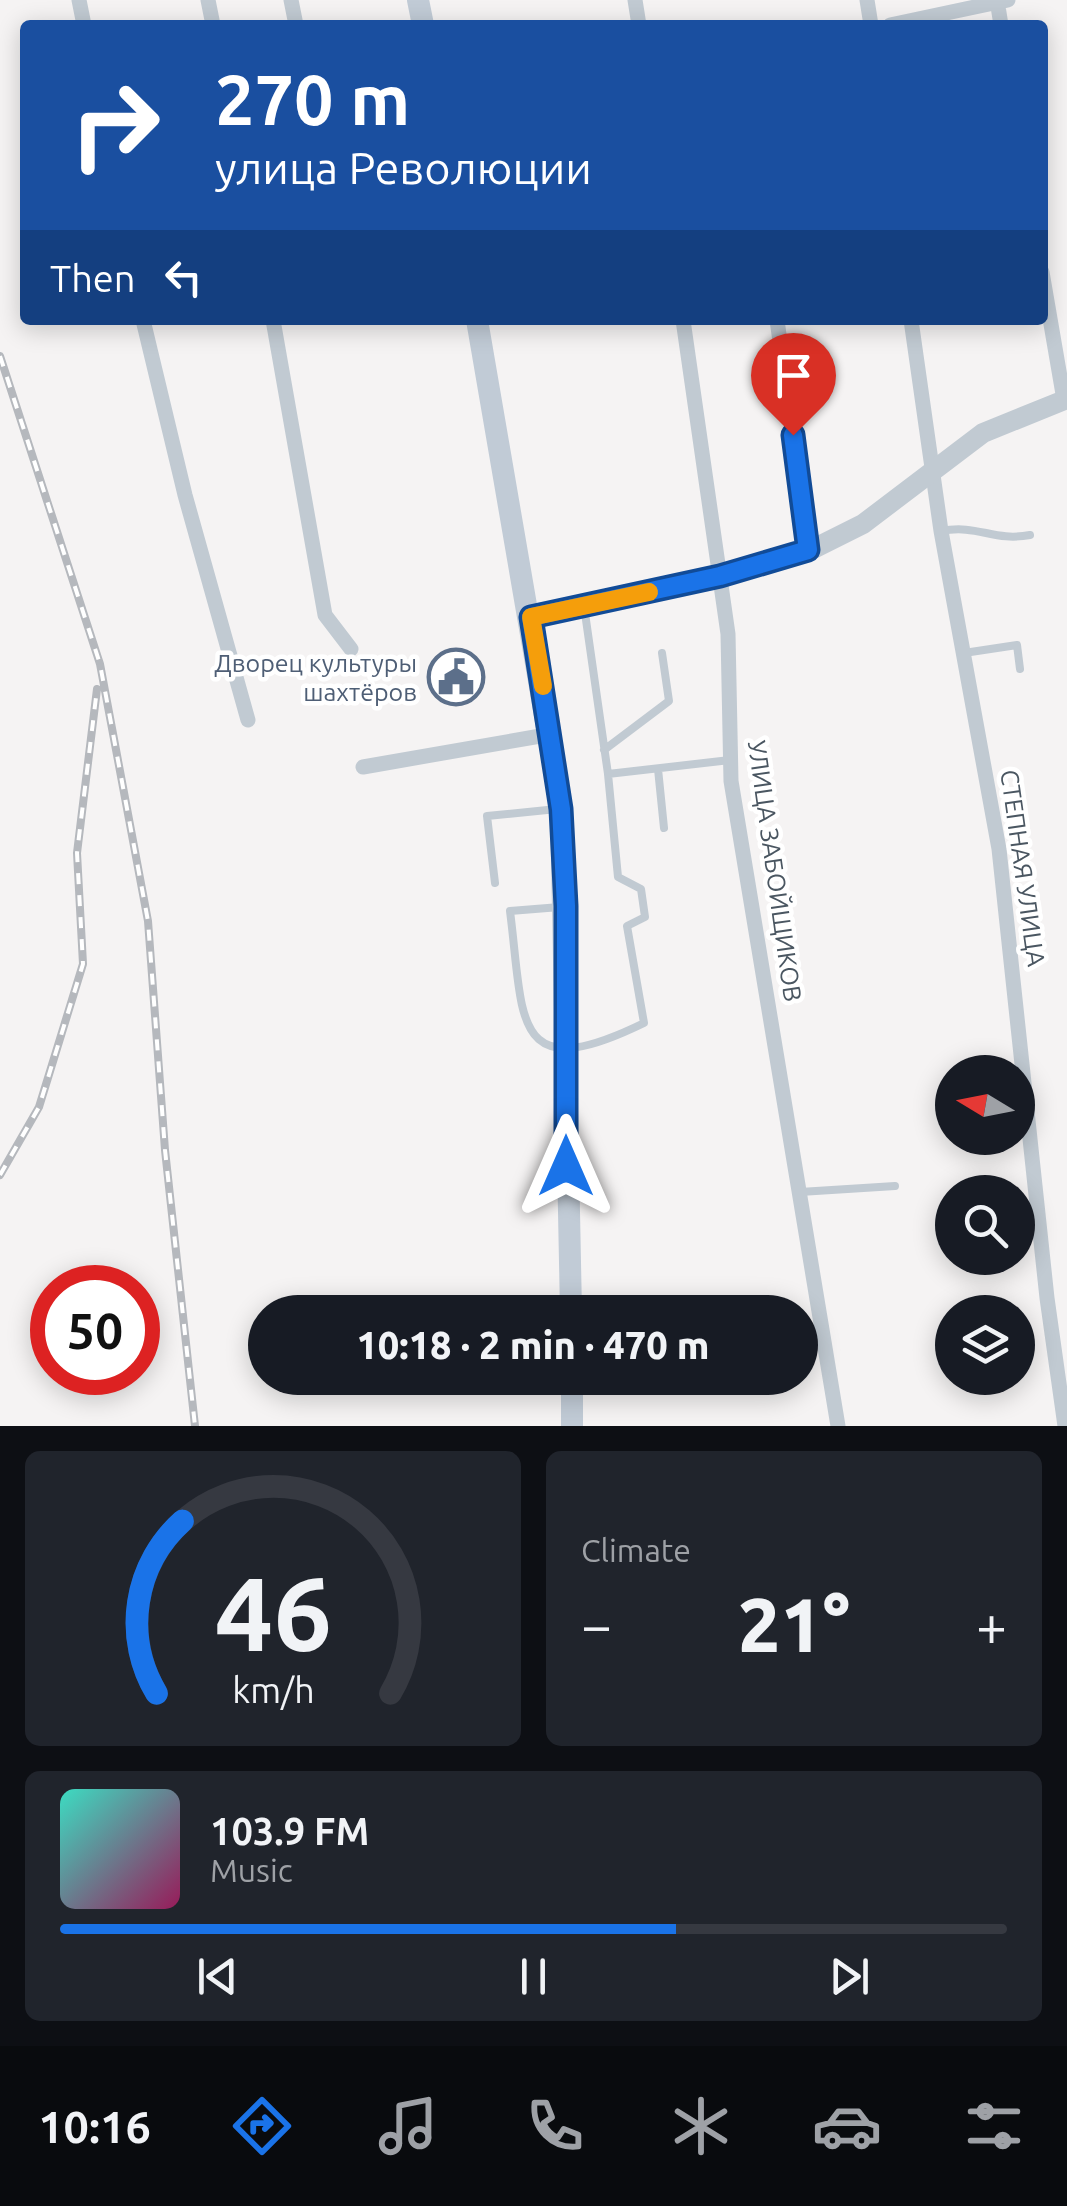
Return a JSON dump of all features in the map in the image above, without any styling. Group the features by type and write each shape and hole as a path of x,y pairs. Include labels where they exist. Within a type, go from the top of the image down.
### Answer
{"main road":[{"path":"478,325 552,734 561,809 566,906 570,1295"},
{"path":"572,1395 572,1426"}],"street":[{"path":"913,20 1001,1"},
{"path":"531,617 720,576 808,550 863,524 983,434 1065,399 1048,305"},
{"path":"145,325 185,495 248,720"},
{"path":"274,325 325,616 351,649"},
{"name":"УЛИЦА ЗАБОЙЩИКОВ","path":"684,325 728,634 730,760 838,1426"},
{"path":"778,325 808,550"},
{"name":"СТЕПНАЯ УЛИЦА","path":"912,325 941,531 1000,849 1045,1278 1066,1426"},
{"path":"363,767 552,734"}],"lane":[{"path":"941,531 968,526 1004,540 1030,535"},
{"path":"566,906 510,911 522,1004 533,1038 546,1048 565,1050 606,1042 644,1023 626,926 645,917 641,889 618,876 584,606"},
{"path":"964,653 1016,645 1020,669"},
{"path":"604,750 669,702 662,654"},
{"path":"608,774 730,760"},
{"path":"658,769 664,828"},
{"path":"495,882 488,816 561,809"},
{"path":"800,1192 895,1186"}],"railway":[{"path":"0,356 100,664 148,921 165,1150 195,1426"},
{"path":"0,1175 39,1107 83,964 77,853 97,689"}],"slow traffic":[{"path":"543,686 531,617 649,592"}],"place":[{"name":"Дворец культуры шахтёров","path":"456,677"}],"route":[{"path":"566,1166 566,906 561,809 531,617 720,576 808,550 793,435"}]}
